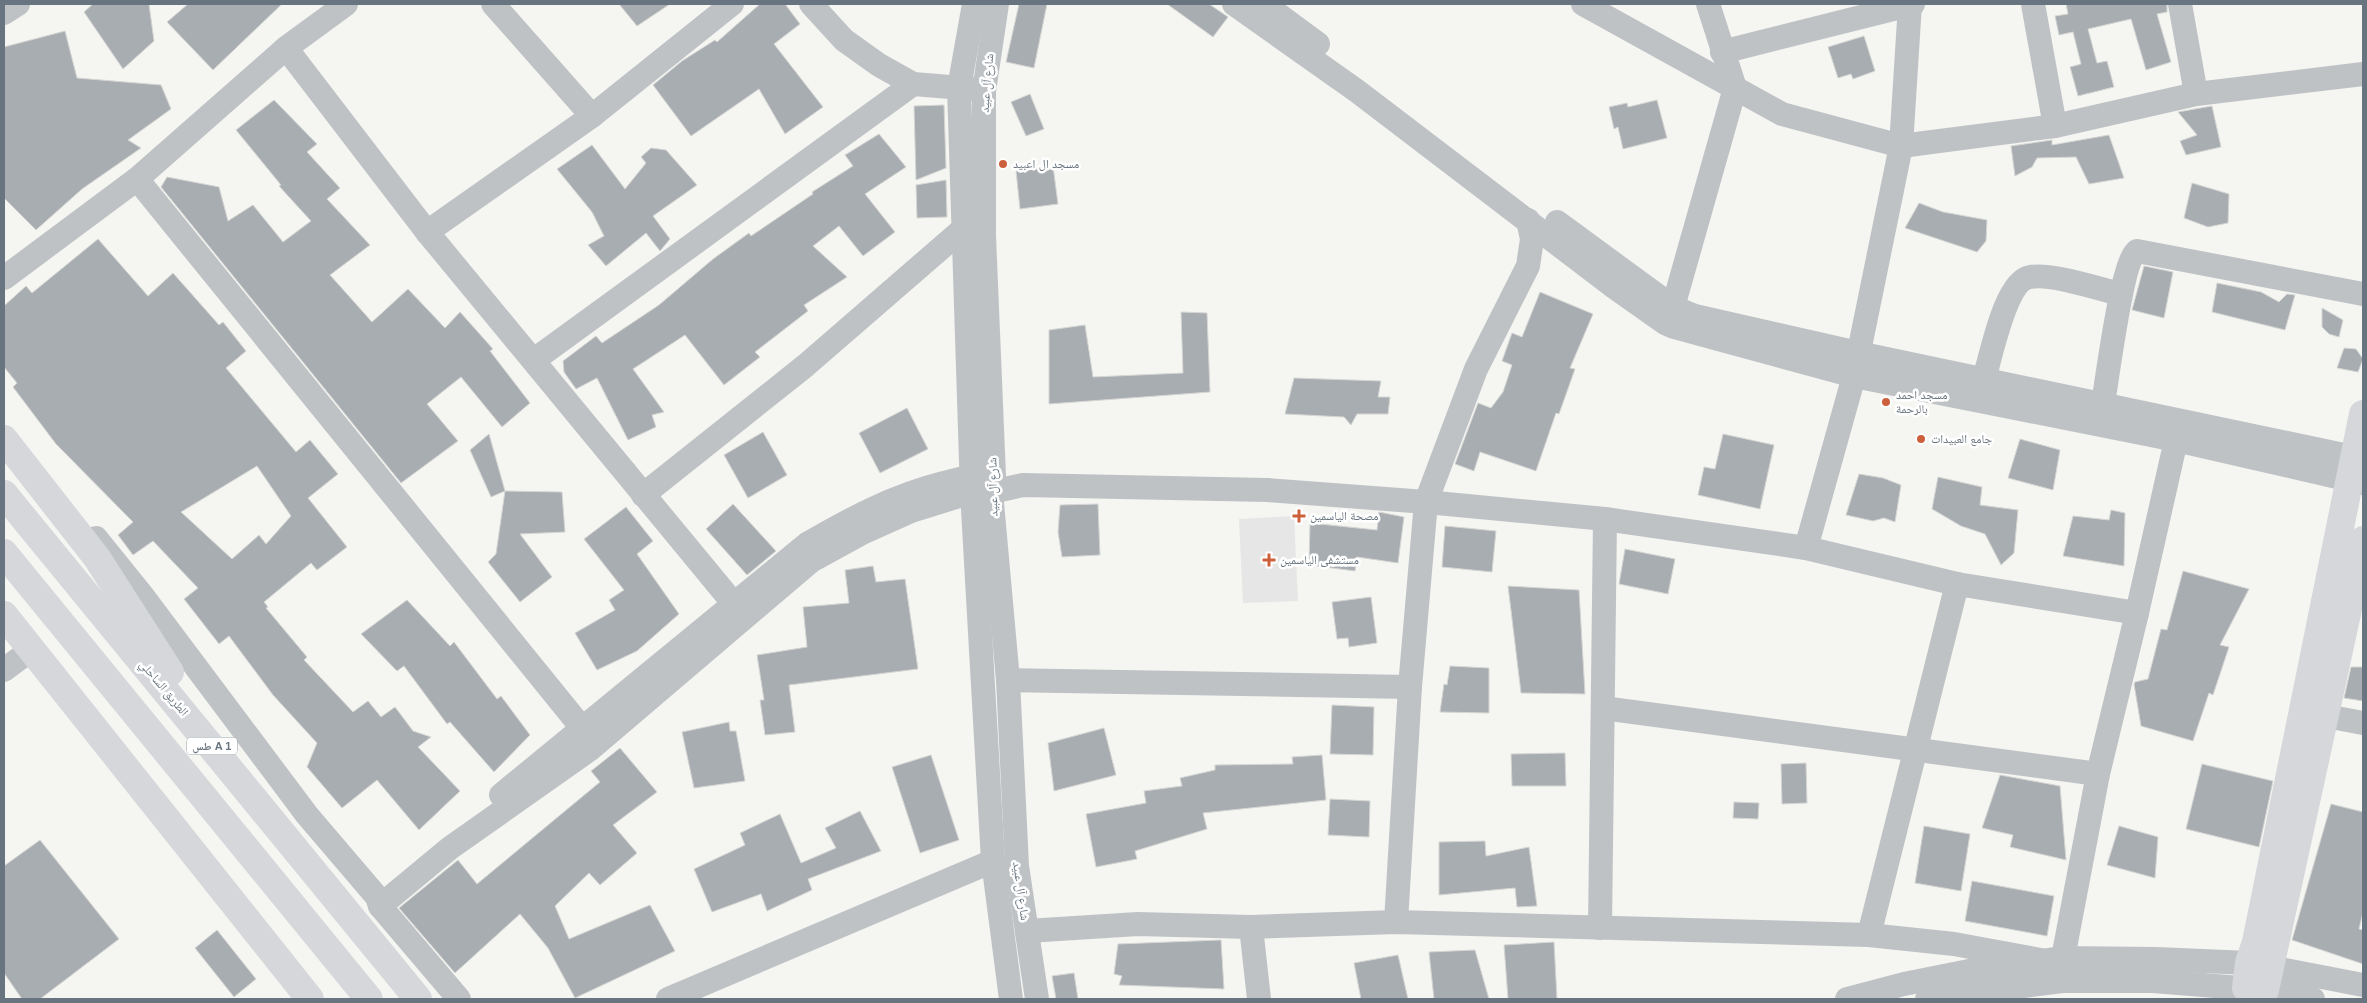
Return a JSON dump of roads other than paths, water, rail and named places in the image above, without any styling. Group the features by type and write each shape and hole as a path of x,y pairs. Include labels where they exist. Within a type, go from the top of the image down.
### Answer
{"main road":[{"path":"2257,984 2256,942 2358,470 2363,414"},
{"path":"6,442 96,558 237,776"},
{"name":"الطريق الساحلي","path":"4,494 418,999"},
{"path":"2257,984 2326,716 2363,540"},
{"name":"طس A 1","path":"4,553 369,999"},
{"path":"4,615 310,999"}],"street":[{"path":"4,12 18,4"},
{"path":"4,278 137,179 286,48 346,4"},
{"path":"493,4 592,116"},
{"path":"428,232 592,116 732,4"},
{"path":"811,4 844,40 878,65 913,84 984,91"},
{"name":"شارع آل عبيد","path":"974,4 959,88 963,228 982,484 1008,680 1017,866 1037,999"},
{"name":"شارع آل عبيد","path":"997,4 984,91 982,484 992,860 1011,999"},
{"path":"1234,4 1357,90 1570,252 1669,315 1695,316 1858,353 2103,404 2358,470"},
{"path":"1264,4 1689,332 1854,376 2176,440 2358,470"},
{"path":"1583,4 1782,114 1901,146 2055,126 2196,94 2363,74"},
{"path":"1669,315 1735,88 1708,4"},
{"path":"1722,52 1911,4 1901,146 1854,376 1806,548"},
{"path":"2033,4 2055,126"},
{"path":"2180,4 2196,94"},
{"path":"286,48 428,232 734,604"},
{"path":"534,360 913,84"},
{"path":"137,179 582,728"},
{"path":"1396,922 1410,687 1426,502 1476,369 1528,266 1532,239 1528,220"},
{"path":"643,495 805,366 963,228"},
{"path":"2103,404 2121,294 2131,257 2137,251 2363,294"},
{"path":"1528,266 1550,256 1570,252"},
{"path":"1984,379 2007,301 2018,285 2028,277 2044,276 2121,294"},
{"path":"2052,959 2137,613 2176,440"},
{"path":"6,442 57,492 99,542 142,595 307,815 459,999"},
{"path":"379,902 450,848 589,750 811,561 864,532 982,484"},
{"path":"379,902 582,728 807,544 862,512 920,489 982,484 1267,490 1426,502 1605,519 1806,548 1956,584 2137,613"},
{"path":"1600,928 1605,519"},
{"path":"1869,935 1956,584"},
{"path":"4,670 32,649"},
{"path":"1008,680 1410,687"},
{"path":"1602,708 2098,774"},
{"path":"2326,716 2363,723"},
{"path":"668,999 992,860"},
{"path":"1027,931 1138,924 1251,928 1396,922 1869,935 1954,944 2052,959"},
{"path":"1251,928 1259,999"},
{"path":"1847,999 1960,972 2052,959 2156,959 2313,999"},
{"path":"1927,999 2062,980 2363,985"}],"place":[{"name":"مسجد ال اعبيد","path":"1003,164"},
{"name":"مسجد احمد بالرحمة","path":"1886,402"},
{"name":"جامع العبيدات","path":"1921,439"},
{"name":"مصحة الياسمين","path":"1299,516"},
{"name":"مستشفى الياسمين","path":"1269,560"}]}
